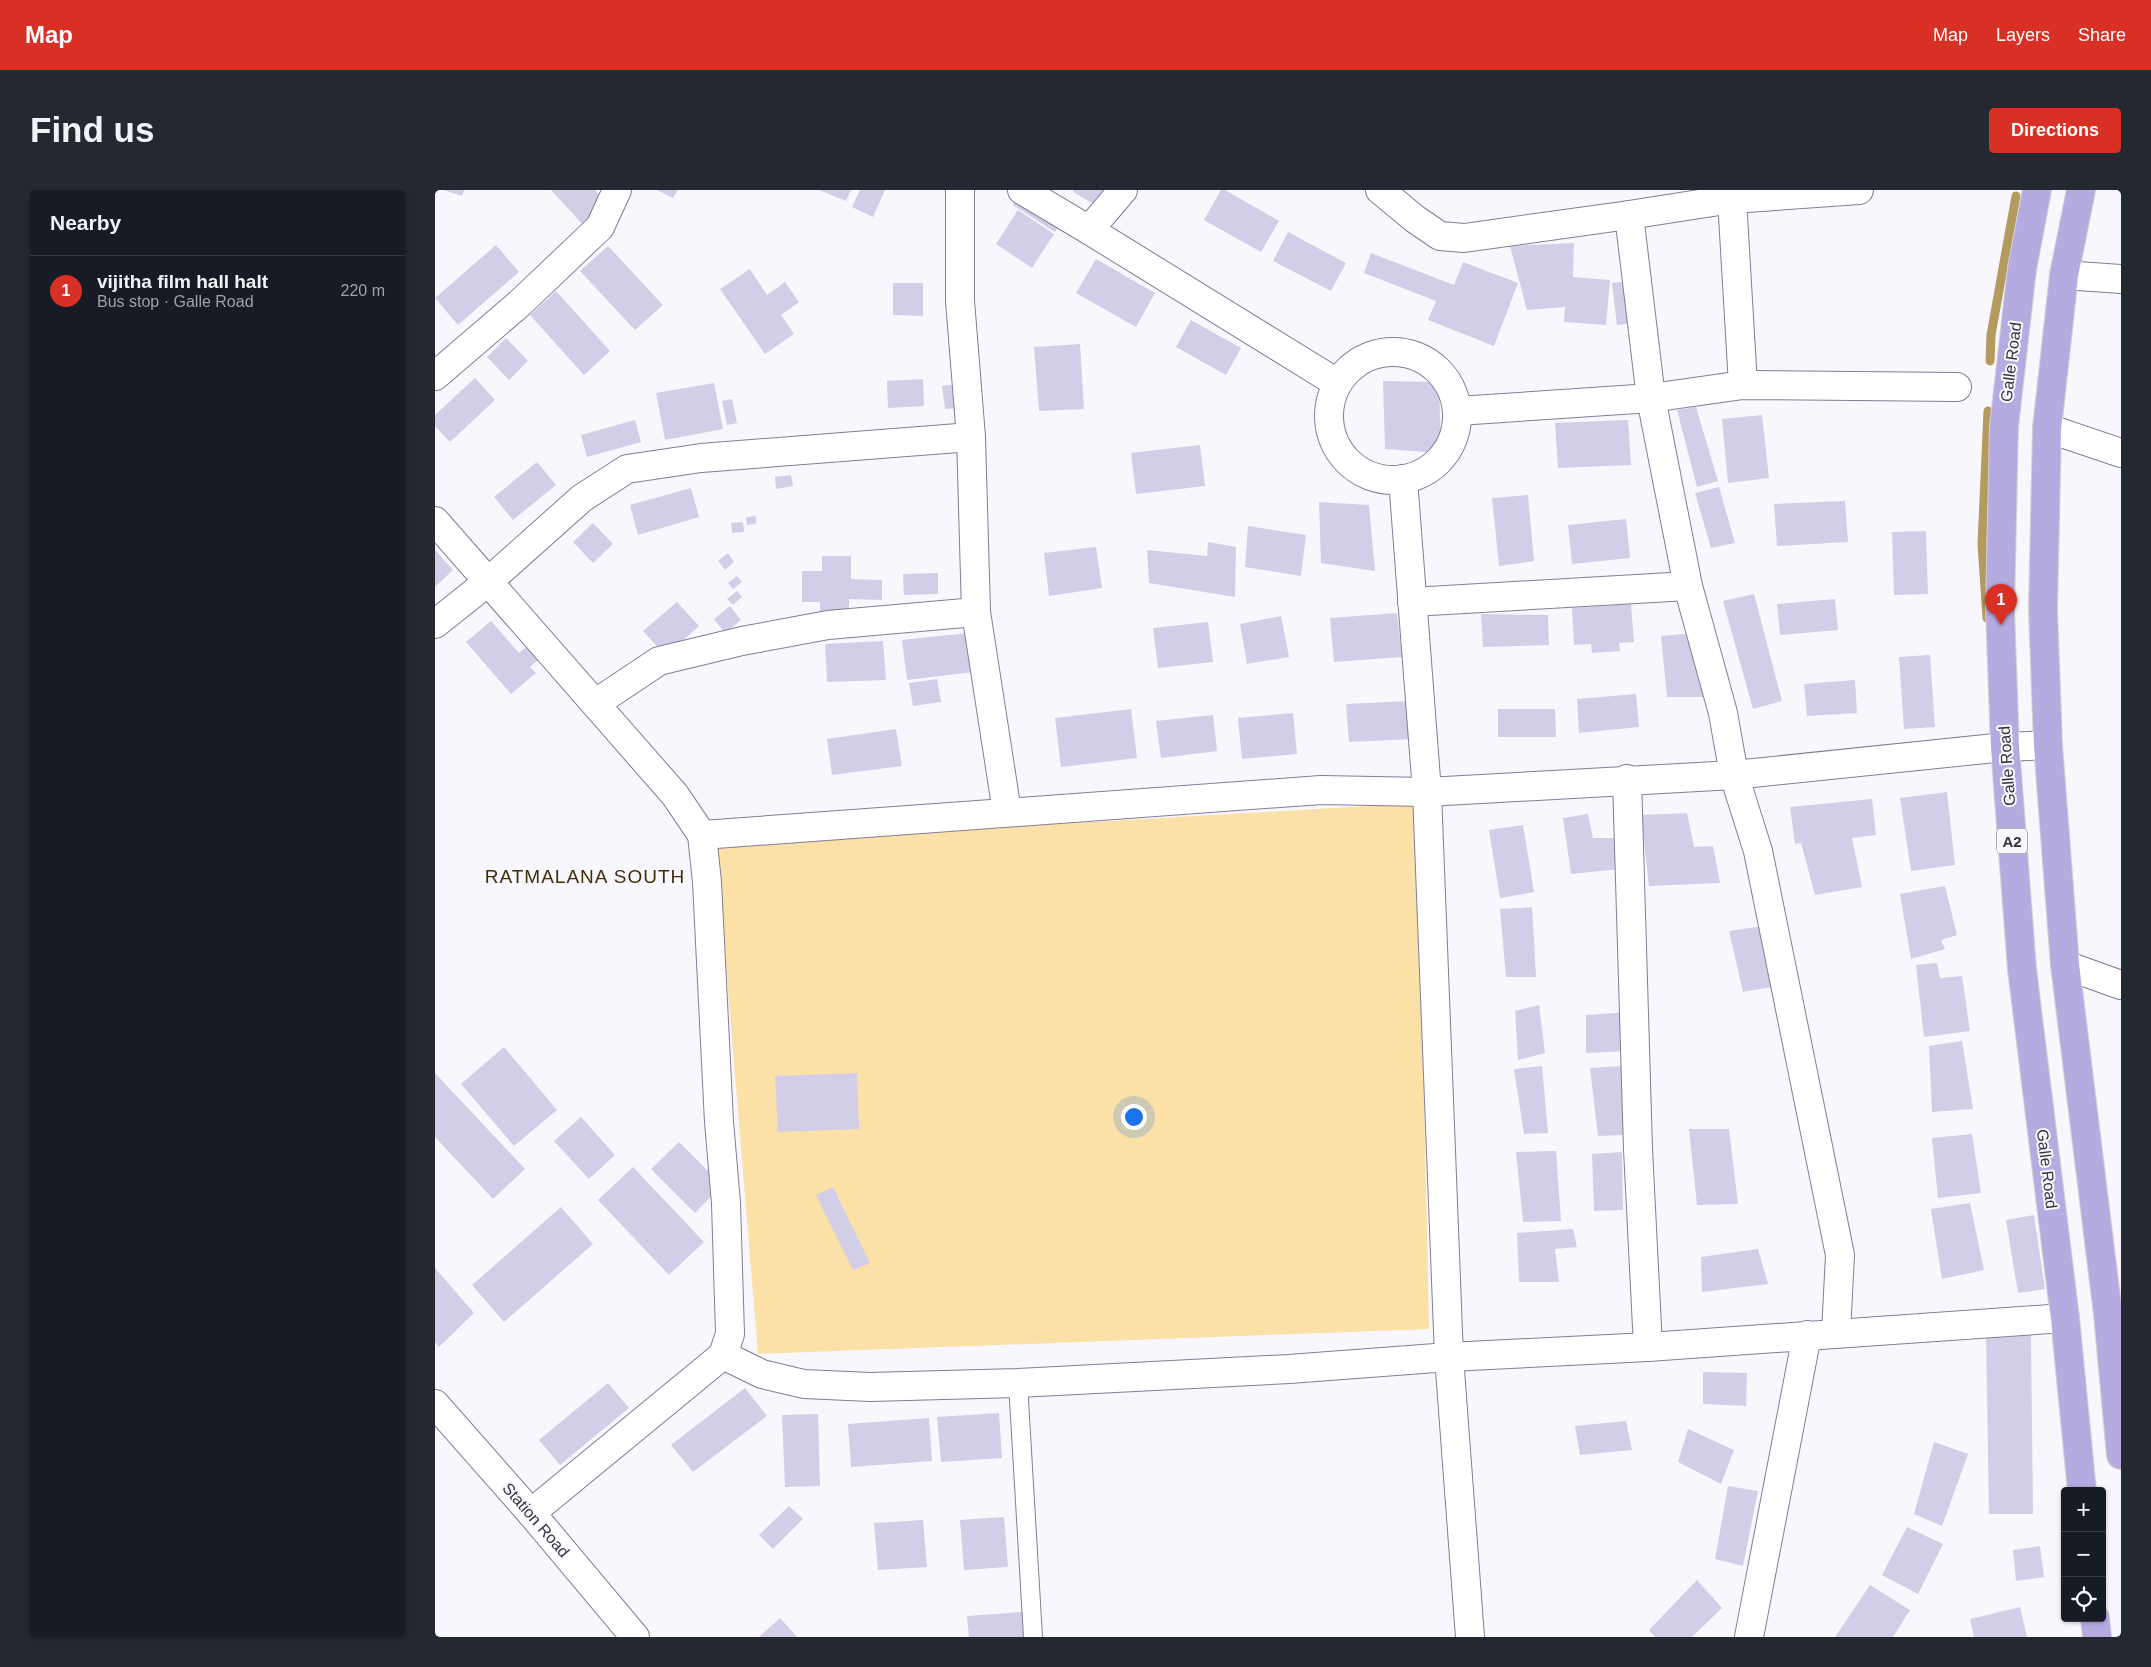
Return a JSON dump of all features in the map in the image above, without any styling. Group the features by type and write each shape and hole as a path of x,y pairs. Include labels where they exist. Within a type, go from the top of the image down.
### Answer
{"highway":[{"name":"Galle Road","path":"2037,190 2002,386 2004,426 2000,609 2005,748 2022,969 2065,1318 2082,1487"},
{"path":"2081,190 2064,275 2047,428 2043,609 2048,745 2065,965 2108,1314 2120,1446"},
{"path":"2095,1622 2097,1637"}],"street":[{"path":"435,376 519,304 600,227 617,190"},
{"path":"960,190 960,301 971,437 976,612 1007,812"},
{"path":"1022,190 1337,384"},
{"path":"1089,230 1123,190"},
{"path":"1380,190 1415,219 1440,236 1464,238 1629,215 1731,195 1859,190"},
{"path":"1731,195 1743,386"},
{"path":"1629,215 1651,398 1689,586 1723,712 1734,775 1758,851 1839,1255 1836,1333"},
{"path":"2064,275 2121,279"},
{"path":"1387,351 1408,352 1427,360 1442,374 1453,391 1458,411 1456,432 1447,452 1432,468 1413,478 1391,480 1369,476 1351,464 1337,447 1329,426 1329,404 1337,384 1350,367 1367,356 1387,351"},
{"path":"1458,411 1651,398 1743,386 1957,387"},
{"path":"2047,428 2121,453"},
{"path":"435,624 489,581 582,498 627,469 701,458 971,437"},
{"path":"1403,479 1427,792 1449,1357 1470,1637"},
{"path":"435,521 675,795 702,835 707,882 719,1122 727,1203 730,1334 723,1355 531,1513"},
{"path":"1412,602 1689,586"},
{"path":"596,703 659,661 742,641 828,625 976,612"},
{"path":"702,835 1321,790 1427,792 1627,779 1734,775 2048,745"},
{"path":"1627,779 1639,1175 1648,1347"},
{"path":"2065,965 2121,985"},
{"path":"723,1355 762,1374 804,1384 870,1387 1018,1383 1279,1370 1449,1357 1648,1347 2065,1318"},
{"path":"1749,1637 1807,1336"},
{"name":"Station Road","path":"435,1404 531,1513 635,1637"}],"lane":[{"path":"1018,1383 1033,1637"}],"shaded area":[{"path":"1418,803 1429,1329 758,1354 716,844"}],"building":[{"path":"443,190 464,190 462,196"},
{"path":"551,190 595,190 608,205 584,226"},
{"path":"657,190 678,190 673,198"},
{"path":"819,190 851,190 846,201"},
{"path":"860,190 885,190 873,217 852,207"},
{"path":"1074,190 1116,190 1104,210 1073,192"},
{"path":"1221,190 1225,190 1279,221 1261,252 1204,220"},
{"path":"1022,192 1063,219 1055,232 1013,205"},
{"path":"1018,210 1054,234 1032,268 996,244"},
{"path":"1288,232 1346,263 1331,291 1273,261"},
{"path":"1574,243 1573,277 1610,280 1606,325 1564,322 1565,307 1527,310 1510,246"},
{"path":"496,245 519,272 458,325 435,298"},
{"path":"608,246 663,305 635,330 580,271"},
{"path":"1371,253 1454,285 1463,262 1518,283 1494,346 1428,320 1436,301 1364,273"},
{"path":"1096,259 1155,293 1136,327 1076,293"},
{"path":"750,269 767,295 785,282 799,302 781,315 794,334 765,354 720,289"},
{"path":"1631,281 1636,323 1617,325 1612,283"},
{"path":"893,283 923,283 923,316 893,315"},
{"path":"556,291 610,351 584,375 530,315"},
{"path":"1191,320 1241,348 1226,375 1176,347"},
{"path":"506,338 528,361 509,380 487,357"},
{"path":"1080,344 1084,409 1039,411 1034,347"},
{"path":"475,378 495,400 450,442 435,426 435,415"},
{"path":"923,379 924,406 888,408 887,381"},
{"path":"1383,381 1439,382 1441,453 1385,449"},
{"path":"714,383 723,429 665,440 656,393"},
{"path":"958,384 961,408 945,409 942,386"},
{"path":"732,399 737,423 727,425 722,401"},
{"path":"1696,407 1718,481 1697,487 1677,410"},
{"path":"1762,415 1769,478 1728,483 1722,419"},
{"path":"635,420 641,442 587,457 581,435"},
{"path":"1628,420 1631,465 1558,468 1555,423"},
{"path":"1200,445 1205,486 1136,494 1131,453"},
{"path":"537,462 556,485 513,520 494,497"},
{"path":"791,475 793,486 776,489 775,477"},
{"path":"1719,487 1735,543 1711,548 1695,493"},
{"path":"691,488 699,517 638,535 630,505"},
{"path":"1528,495 1534,561 1499,566 1492,498"},
{"path":"1845,501 1848,542 1777,546 1774,504"},
{"path":"1319,502 1369,505 1375,571 1321,563"},
{"path":"756,516 756,524 747,525 746,517"},
{"path":"1626,519 1630,558 1572,564 1568,525"},
{"path":"743,522 744,532 732,533 731,523"},
{"path":"593,523 613,544 593,563 573,542"},
{"path":"1248,526 1306,535 1301,576 1245,567"},
{"path":"1926,531 1928,594 1894,595 1892,532"},
{"path":"1208,542 1236,547 1235,597 1149,583 1147,550 1207,556"},
{"path":"1096,547 1102,588 1049,596 1044,553"},
{"path":"435,550 453,570 435,587"},
{"path":"728,553 734,562 725,570 718,561"},
{"path":"822,556 851,556 851,579 882,580 882,600 849,599 849,614 820,614 820,602 802,602 802,571 822,571"},
{"path":"938,573 938,594 904,595 903,574"},
{"path":"737,576 742,582 733,589 728,583"},
{"path":"737,591 742,597 733,605 727,599"},
{"path":"1754,594 1782,701 1753,709 1723,601"},
{"path":"1835,599 1838,630 1780,635 1777,604"},
{"path":"677,602 699,626 666,656 643,631"},
{"path":"1631,604 1634,642 1619,643 1620,651 1592,653 1591,644 1574,645 1572,608"},
{"path":"730,606 741,620 725,633 714,619"},
{"path":"1397,613 1402,657 1334,662 1330,618"},
{"path":"1481,614 1548,615 1549,645 1483,647"},
{"path":"1281,616 1289,657 1247,664 1240,624"},
{"path":"491,621 519,653 534,640 545,654 530,667 536,673 511,694 466,642"},
{"path":"1208,622 1213,662 1158,668 1153,628"},
{"path":"968,633 974,672 907,680 902,640"},
{"path":"1695,633 1708,697 1667,697 1661,636"},
{"path":"883,641 886,680 827,682 825,644"},
{"path":"1930,655 1935,727 1904,729 1899,657"},
{"path":"937,679 941,702 913,706 909,683"},
{"path":"1855,680 1857,713 1807,716 1804,684"},
{"path":"1636,694 1639,727 1579,733 1577,699"},
{"path":"1411,701 1412,739 1349,742 1346,704"},
{"path":"1131,709 1137,758 1061,767 1055,718"},
{"path":"1498,709 1555,709 1556,737 1498,737"},
{"path":"1293,713 1297,754 1242,759 1238,718"},
{"path":"1213,715 1217,751 1161,758 1156,721"},
{"path":"896,729 902,766 832,775 827,739"},
{"path":"1947,792 1955,865 1911,871 1900,798"},
{"path":"1872,799 1876,835 1852,838 1862,887 1815,895 1801,843 1795,844 1790,807"},
{"path":"1687,813 1694,847 1713,846 1720,883 1649,886 1641,815"},
{"path":"1588,814 1593,838 1620,838 1621,869 1571,874 1563,818"},
{"path":"1523,825 1534,892 1500,898 1489,830"},
{"path":"1945,886 1957,935 1941,940 1945,949 1911,959 1900,894"},
{"path":"1532,907 1536,977 1506,977 1500,909"},
{"path":"1764,926 1778,986 1743,992 1729,931"},
{"path":"1937,963 1940,978 1962,976 1970,1031 1924,1037 1916,965"},
{"path":"1539,1005 1545,1053 1518,1060 1515,1011"},
{"path":"1630,1012 1630,1051 1586,1053 1586,1015"},
{"path":"1962,1041 1973,1109 1932,1112 1929,1046"},
{"path":"504,1047 557,1110 514,1146 461,1084"},
{"path":"1542,1066 1548,1133 1524,1134 1514,1069"},
{"path":"1622,1066 1624,1135 1598,1136 1590,1068"},
{"path":"435,1073 525,1169 493,1199 435,1137"},
{"path":"857,1073 859,1129 778,1132 775,1076"},
{"path":"581,1117 615,1155 589,1179 554,1141"},
{"path":"1689,1129 1729,1129 1738,1204 1697,1205"},
{"path":"1972,1134 1981,1193 1938,1198 1932,1138"},
{"path":"679,1142 722,1185 695,1213 651,1169"},
{"path":"1556,1151 1561,1221 1523,1222 1516,1152"},
{"path":"1622,1152 1623,1210 1594,1211 1592,1154"},
{"path":"633,1167 704,1242 669,1275 598,1200"},
{"path":"833,1187 870,1263 853,1270 816,1195"},
{"path":"1970,1203 1984,1270 1942,1279 1931,1209"},
{"path":"561,1207 593,1244 504,1322 472,1285"},
{"path":"2034,1215 2045,1289 2018,1293 2006,1220"},
{"path":"1573,1229 1577,1247 1555,1249 1559,1282 1519,1282 1517,1233"},
{"path":"1758,1249 1768,1284 1702,1292 1701,1257"},
{"path":"435,1268 474,1313 439,1347 435,1342"},
{"path":"2031,1335 2033,1514 1989,1514 1986,1336"},
{"path":"1703,1372 1747,1373 1746,1406 1703,1404"},
{"path":"608,1383 629,1408 560,1465 539,1440"},
{"path":"745,1388 767,1416 693,1472 671,1445"},
{"path":"999,1413 1002,1458 941,1462 937,1417"},
{"path":"818,1414 820,1486 785,1487 782,1415"},
{"path":"929,1418 932,1461 851,1467 848,1424"},
{"path":"1626,1421 1632,1450 1580,1455 1575,1426"},
{"path":"1688,1429 1734,1450 1721,1484 1678,1462"},
{"path":"1934,1442 1968,1454 1942,1526 1914,1514"},
{"path":"1728,1486 1758,1491 1743,1566 1715,1559"},
{"path":"789,1506 803,1519 773,1549 759,1535"},
{"path":"1004,1517 1008,1567 964,1570 960,1520"},
{"path":"923,1520 927,1567 878,1570 874,1523"},
{"path":"1907,1527 1943,1544 1918,1594 1882,1575"},
{"path":"2040,1546 2044,1577 2016,1581 2013,1550"},
{"path":"1697,1580 1722,1608 1692,1637 1655,1637 1649,1630"},
{"path":"1870,1585 1910,1610 1893,1637 1835,1637"},
{"path":"2020,1607 2027,1637 1974,1637 1970,1619"},
{"path":"1023,1612 1025,1637 969,1637 967,1616"},
{"path":"780,1618 797,1637 759,1637"}],"waterway":[{"path":"1990,361 1991,335 2016,196"},
{"path":"1987,618 1982,544 1988,411"}],"place":[{"name":"vijitha film hall halt","path":"2001,625"}],"district":[{"name":"RATMALANA SOUTH","path":"585,876"}]}
